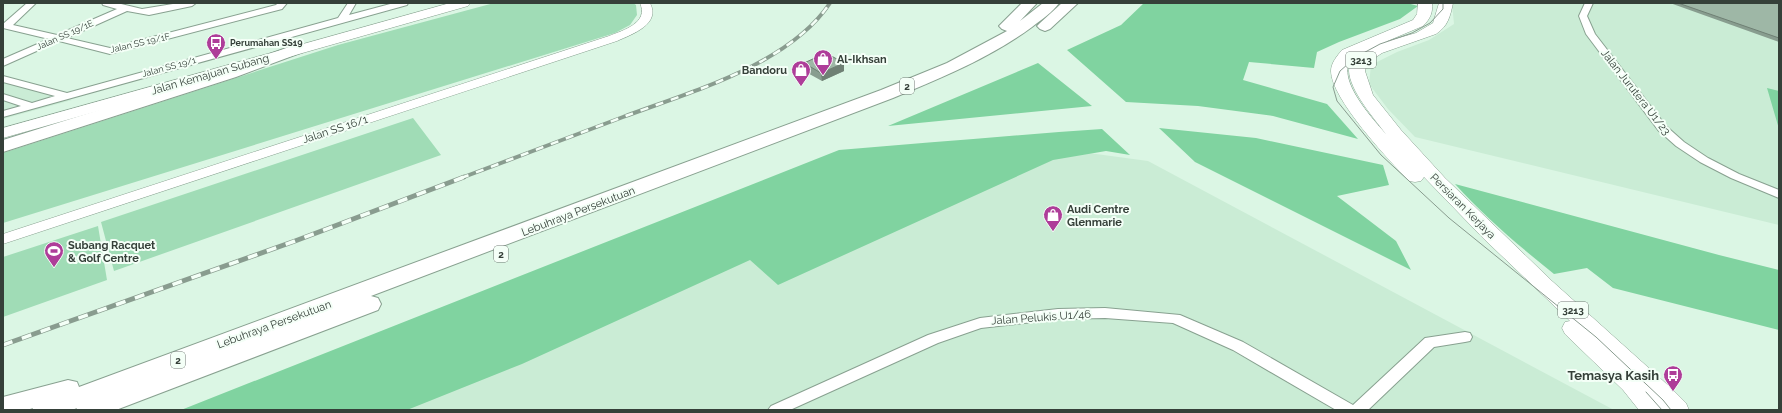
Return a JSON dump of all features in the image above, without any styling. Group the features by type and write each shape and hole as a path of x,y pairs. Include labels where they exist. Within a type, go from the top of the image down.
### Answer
{"highway":[{"path":"984,52 988,40 1006,27 1030,3"},
{"name":"Lebuhraya Persekutuan","path":"45,410 887,94 944,71 984,52 1018,32 1052,3"},
{"name":"Lebuhraya Persekutuan","path":"89,410 937,86 984,65 1014,49 1050,22 1071,3"},
{"path":"3,146 230,74 297,49"},
{"path":"3,407 58,392 198,343 310,311"}],"main road":[{"name":"Jalan Kemajuan Subang","path":"3,125 441,3"},
{"name":"Jalan Kemajuan Subang","path":"3,133 204,75 464,3"},
{"name":"Persiaran Kerjaya","path":"1425,3 1426,12 1424,17 1418,23 1357,47 1347,53 1341,60 1338,72 1340,80 1350,97 1388,150 1663,394 1677,410"},
{"name":"Persiaran Kerjaya","path":"1446,3 1443,17 1438,26 1425,34 1373,52 1361,60 1356,73 1359,84 1368,101 1459,212 1611,364 1653,410"},
{"path":"3,140 204,75"}],"street":[{"name":"Jalan SS 19/1F","path":"32,3 6,26 104,51 117,50 279,7 283,3"},
{"path":"106,3 149,12 192,3"},
{"path":"342,20 352,3"},
{"name":"Jalan SS 19/1","path":"3,114 404,3"},
{"name":"Jalan SS 16/1","path":"3,239 611,39 638,26 646,19 649,12 645,3"},
{"name":"Jalan Jurutera U1/23","path":"1589,3 1583,16 1591,34 1662,128 1680,144 1704,160 1735,176 1779,194"},
{"name":"Jalan SS 19/1E","path":"3,63 126,8"},
{"path":"3,79 65,96"},
{"path":"3,97 32,106"},
{"name":"Jalan Pelukis U1/46","path":"776,410 933,339 980,323 1058,314 1105,313 1175,318 1238,346 1349,410"},
{"path":"1358,410 1430,342 1465,337"}],"shaded area":[{"path":"1452,3 1779,3 1779,225 1415,137 1388,109 1369,84 1371,65 1397,52 1429,40 1454,24"},
{"path":"3,77 72,100 3,119"},
{"path":"1074,151 1148,161 1614,410 253,410"}],"green space":[{"path":"494,3 633,3 636,5 637,15 630,25 615,33 3,223 3,153 338,45"},
{"path":"1144,3 1407,3 1418,6 1400,19 1317,52 1314,68 1249,62 1243,80 1327,104 1358,139 1273,116 1198,106 1126,102 1067,50 1121,25"},
{"path":"1038,63 1092,106 888,126"},
{"path":"1767,88 1779,91 1779,129"},
{"path":"413,118 441,155 114,271 101,222"},
{"path":"1159,128 1256,138 1383,165 1389,185 1337,196 1396,241 1411,270 1195,162"},
{"path":"1102,129 1130,155 1106,151 1053,160 778,285 750,260 522,364 407,410 181,410 839,150"},
{"path":"1455,184 1779,270 1779,330 1613,288 1587,268 1554,274 1503,231"},
{"name":"Subang Racquet & Golf Centre","path":"98,226 107,280 3,317 3,257"}],"building":[{"path":"1678,3 1779,3 1779,38"},
{"path":"826,53 844,63 821,73 804,63"}],"tram line":[{"path":"1443,3 1443,9 1430,23 1412,33 1380,44 1356,57 1340,71 1333,87 1337,101 1381,155 1449,218 1596,337 1663,400 1671,410"},
{"path":"1646,392 1662,410"}],"railway":[{"path":"461,178 736,74 764,60 790,43 812,25 830,3"},
{"path":"3,345 295,241 464,177"}],"place":[{"name":"Perumahan SS19","path":"216,60"},
{"name":"Al-Ikhsan","path":"823,76"},
{"name":"Bandoru","path":"801,87"},
{"name":"Audi Centre Glenmarie","path":"1053,232"},
{"name":"Subang Racquet & Golf Centre","path":"54,268"},
{"name":"Temasya Kasih","path":"1673,392"}]}
